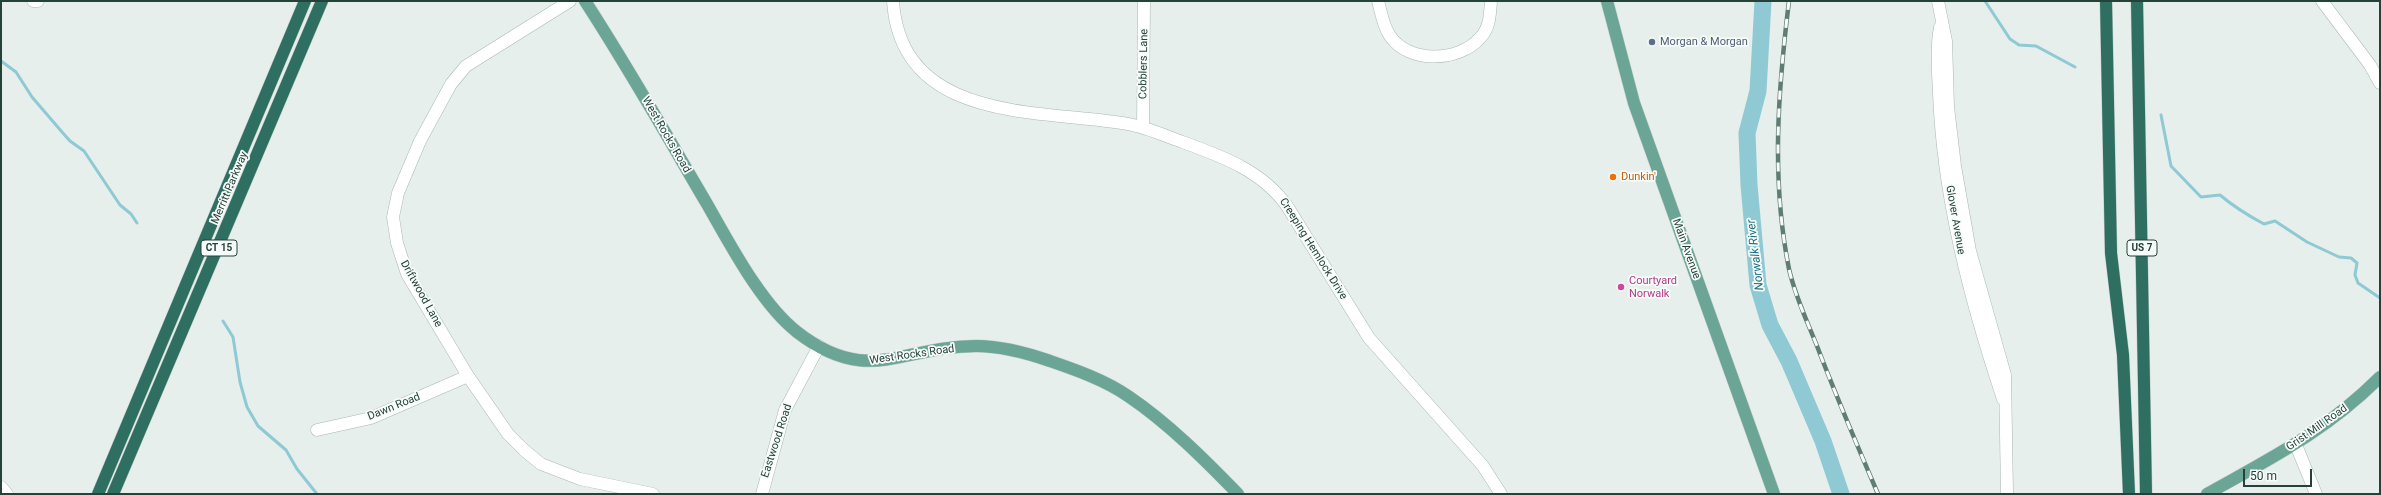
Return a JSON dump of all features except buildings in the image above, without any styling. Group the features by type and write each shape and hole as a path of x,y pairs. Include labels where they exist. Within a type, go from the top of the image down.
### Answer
{"highway":[{"name":"Merritt Parkway","path":"98,494 305,1"},
{"name":"Merritt Parkway","path":"114,494 322,1"},
{"name":"US 7","path":"2106,1 2111,253 2123,355 2129,494"},
{"name":"US 7","path":"2137,1 2146,494"}],"main road":[{"name":"West Rocks Road","path":"585,1 756,284 784,320 796,332 819,346 847,358 871,361 975,346 1002,348 1035,356 1079,371 1127,395 1169,428 1238,494"},
{"name":"Main Avenue","path":"1607,1 1636,109 1774,494"},
{"name":"Grist Mill Road","path":"2207,494 2296,445 2345,410 2380,377"}],"street":[{"path":"33,1 38,1"},
{"name":"Driftwood Lane","path":"570,1 466,66 458,74 420,141 402,182 394,207 393,217 397,243 407,274 468,376 508,434 541,464 580,480 653,494"},
{"name":"Creeping Hemlock Drive","path":"893,1 897,28 911,55 928,76 953,93 1001,109 1027,114 1143,127 1224,156 1247,169 1274,190 1287,206 1369,338 1483,466 1501,494"},
{"name":"Cobblers Lane","path":"1143,127 1144,1"},
{"path":"1378,1 1390,36 1398,44 1411,52 1423,56 1437,56 1461,52 1481,38 1489,24 1491,1"},
{"name":"Glover Avenue","path":"1938,1 1946,41 1948,107 1956,171 1974,266 2005,375 2007,412 2007,494"},
{"path":"2322,1 2361,53 2380,83"},
{"name":"Eastwood Road","path":"762,494 785,410 819,346"},
{"name":"Dawn Road","path":"317,430 371,418 468,376"},
{"path":"2296,445 2316,494"},
{"path":"1,487 7,494"}],"waterway":[{"name":"Norwalk River","path":"1763,1 1758,91 1747,133 1749,185 1758,285 1770,325 1789,361 1823,441 1841,494"},
{"path":"1985,1 2010,39 2019,45 2036,46 2075,67"},
{"path":"1,61 16,72 32,97 62,132 70,141 84,151 120,205 131,214 137,223"},
{"path":"2161,115 2171,166 2201,197 2220,195 2241,211 2264,224 2275,221 2307,242 2339,257 2351,258 2357,263 2355,275 2358,283 2380,298"},
{"path":"223,321 233,337 240,382 247,407 258,426 286,450 297,469 317,494"}],"railway":[{"path":"1789,1 1779,101 1778,135 1778,169 1783,236 1794,289 1839,402 1878,494"}],"place":[{"name":"Morgan & Morgan","path":"1652,42"},
{"name":"Dunkin'","path":"1613,177"},
{"name":"Courtyard Norwalk","path":"1621,287"}]}
